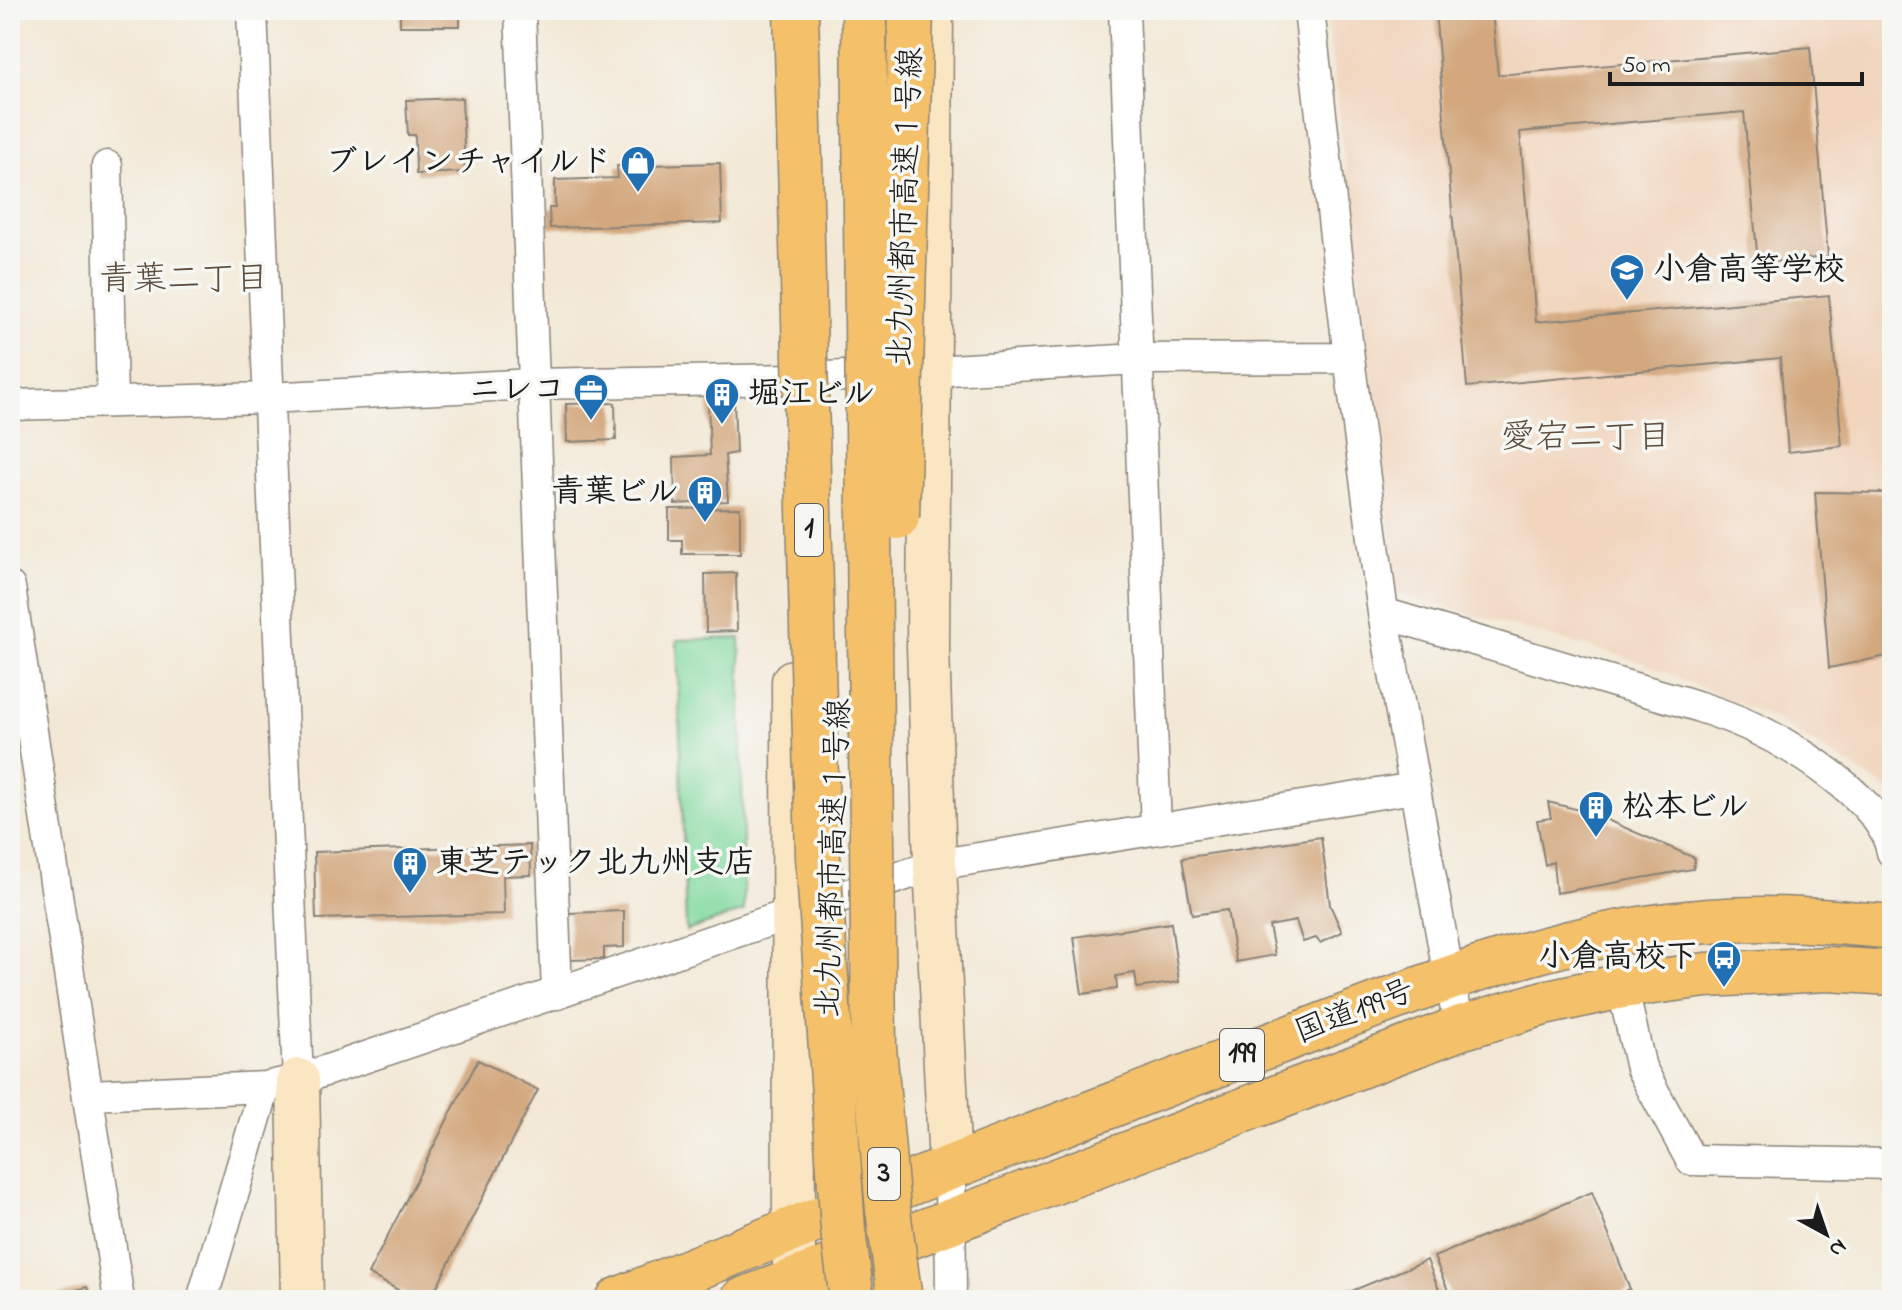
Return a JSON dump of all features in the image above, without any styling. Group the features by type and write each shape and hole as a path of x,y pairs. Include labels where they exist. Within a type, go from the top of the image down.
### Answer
{"highway":[{"name":"北九州都市高速１号線","path":"794,10 808,411 811,674 829,1050"},
{"name":"北九州都市高速１号線","path":"829,1050 849,416 849,10"},
{"name":"北九州都市高速１号線","path":"864,10 874,1047"},
{"name":"北九州都市高速１号線","path":"874,1047 901,428 911,10"},
{"name":"国道199号","path":"618,1300 950,1167 1449,977 1534,950 1617,933 1709,921 1800,919 1892,927"},
{"name":"国道199号","path":"743,1300 797,1290 948,1221 1460,1028 1544,1003 1622,986 1706,975 1828,969 1892,973"},
{"name":"3","path":"874,1047 888,1210 900,1300"},
{"name":"3","path":"829,1050 843,1230 852,1300"}],"street":[{"path":"252,10 267,398 282,1084 302,1300"},
{"path":"520,10 557,994"},
{"path":"794,10 793,915 797,1290"},
{"path":"932,10 928,646 950,1167 948,1221 951,1300"},
{"path":"1124,10 1156,829"},
{"path":"1309,10 1349,358 1383,613 1460,1028"},
{"path":"107,166 112,402"},
{"path":"10,405 267,398 533,384 792,379 1138,359 1349,358"},
{"path":"10,587 119,1300"},
{"path":"1383,613 1689,704 1749,726 1799,752 1832,775 1880,822 1892,852"},
{"path":"90,1095 282,1084 935,865 1414,788"},
{"path":"1622,986 1641,1068 1691,1160 1892,1164"},
{"path":"202,1300 282,1084"}],"shaded area":[{"name":"小倉高等学校","path":"1326,10 1892,10 1892,795 1877,782 1774,719 1642,662 1398,594"}],"green space":[{"path":"740,638 744,911 686,931 677,640"}],"building":[{"path":"400,10 460,10 460,26 400,26"},
{"path":"1435,10 1492,10 1498,75 1810,47 1828,257 1758,263 1744,112 1520,132 1536,322 1829,295 1842,446 1788,452 1780,358 1467,387"},
{"path":"462,98 465,172 416,174 415,135 408,135 406,100"},
{"name":"ブレインチャイルド","path":"720,163 722,223 550,228 549,208 555,208 555,180 618,178 617,166"},
{"name":"堀江ビル","path":"734,399 736,453 725,455 728,501 675,504 674,457 710,455 708,400"},
{"name":"ニレコ","path":"615,403 616,440 567,442 566,404"},
{"path":"1815,492 1892,493 1892,655 1829,668"},
{"name":"青葉ビル","path":"740,508 740,554 682,554 682,540 669,540 669,509"},
{"path":"736,573 737,631 706,632 705,574"},
{"name":"松本ビル","path":"1548,802 1591,813 1695,858 1693,869 1556,893 1553,862 1545,865 1537,820 1551,818"},
{"path":"1321,837 1330,905 1342,932 1320,943 1316,938 1303,942 1296,921 1269,926 1275,955 1236,962 1227,910 1192,915 1182,858"},
{"name":"東芝テック北九州支店","path":"530,845 531,875 503,876 504,914 316,919 314,852"},
{"path":"624,911 624,947 604,948 604,959 570,960 569,913"},
{"path":"1171,923 1179,982 1137,988 1135,973 1116,976 1117,989 1082,994 1074,937"},
{"path":"478,1060 538,1090 430,1300 417,1300 368,1274"},
{"path":"1592,1192 1630,1289 1605,1300 1452,1300 1434,1257"},
{"path":"1427,1260 1443,1300 1330,1300"},
{"path":"87,1287 91,1300 43,1300 43,1299"}],"place":[{"name":"ブレインチャイルド","path":"638,194"},
{"name":"小倉高等学校","path":"1627,302"},
{"name":"ニレコ","path":"591,422"},
{"name":"堀江ビル","path":"722,426"},
{"name":"青葉ビル","path":"705,524"},
{"name":"松本ビル","path":"1596,839"},
{"name":"東芝テック北九州支店","path":"410,895"},
{"name":"小倉高校下","path":"1724,989"}],"district":[{"name":"青葉二丁目","path":"184,281"},
{"name":"愛宕二丁目","path":"1586,439"}]}
